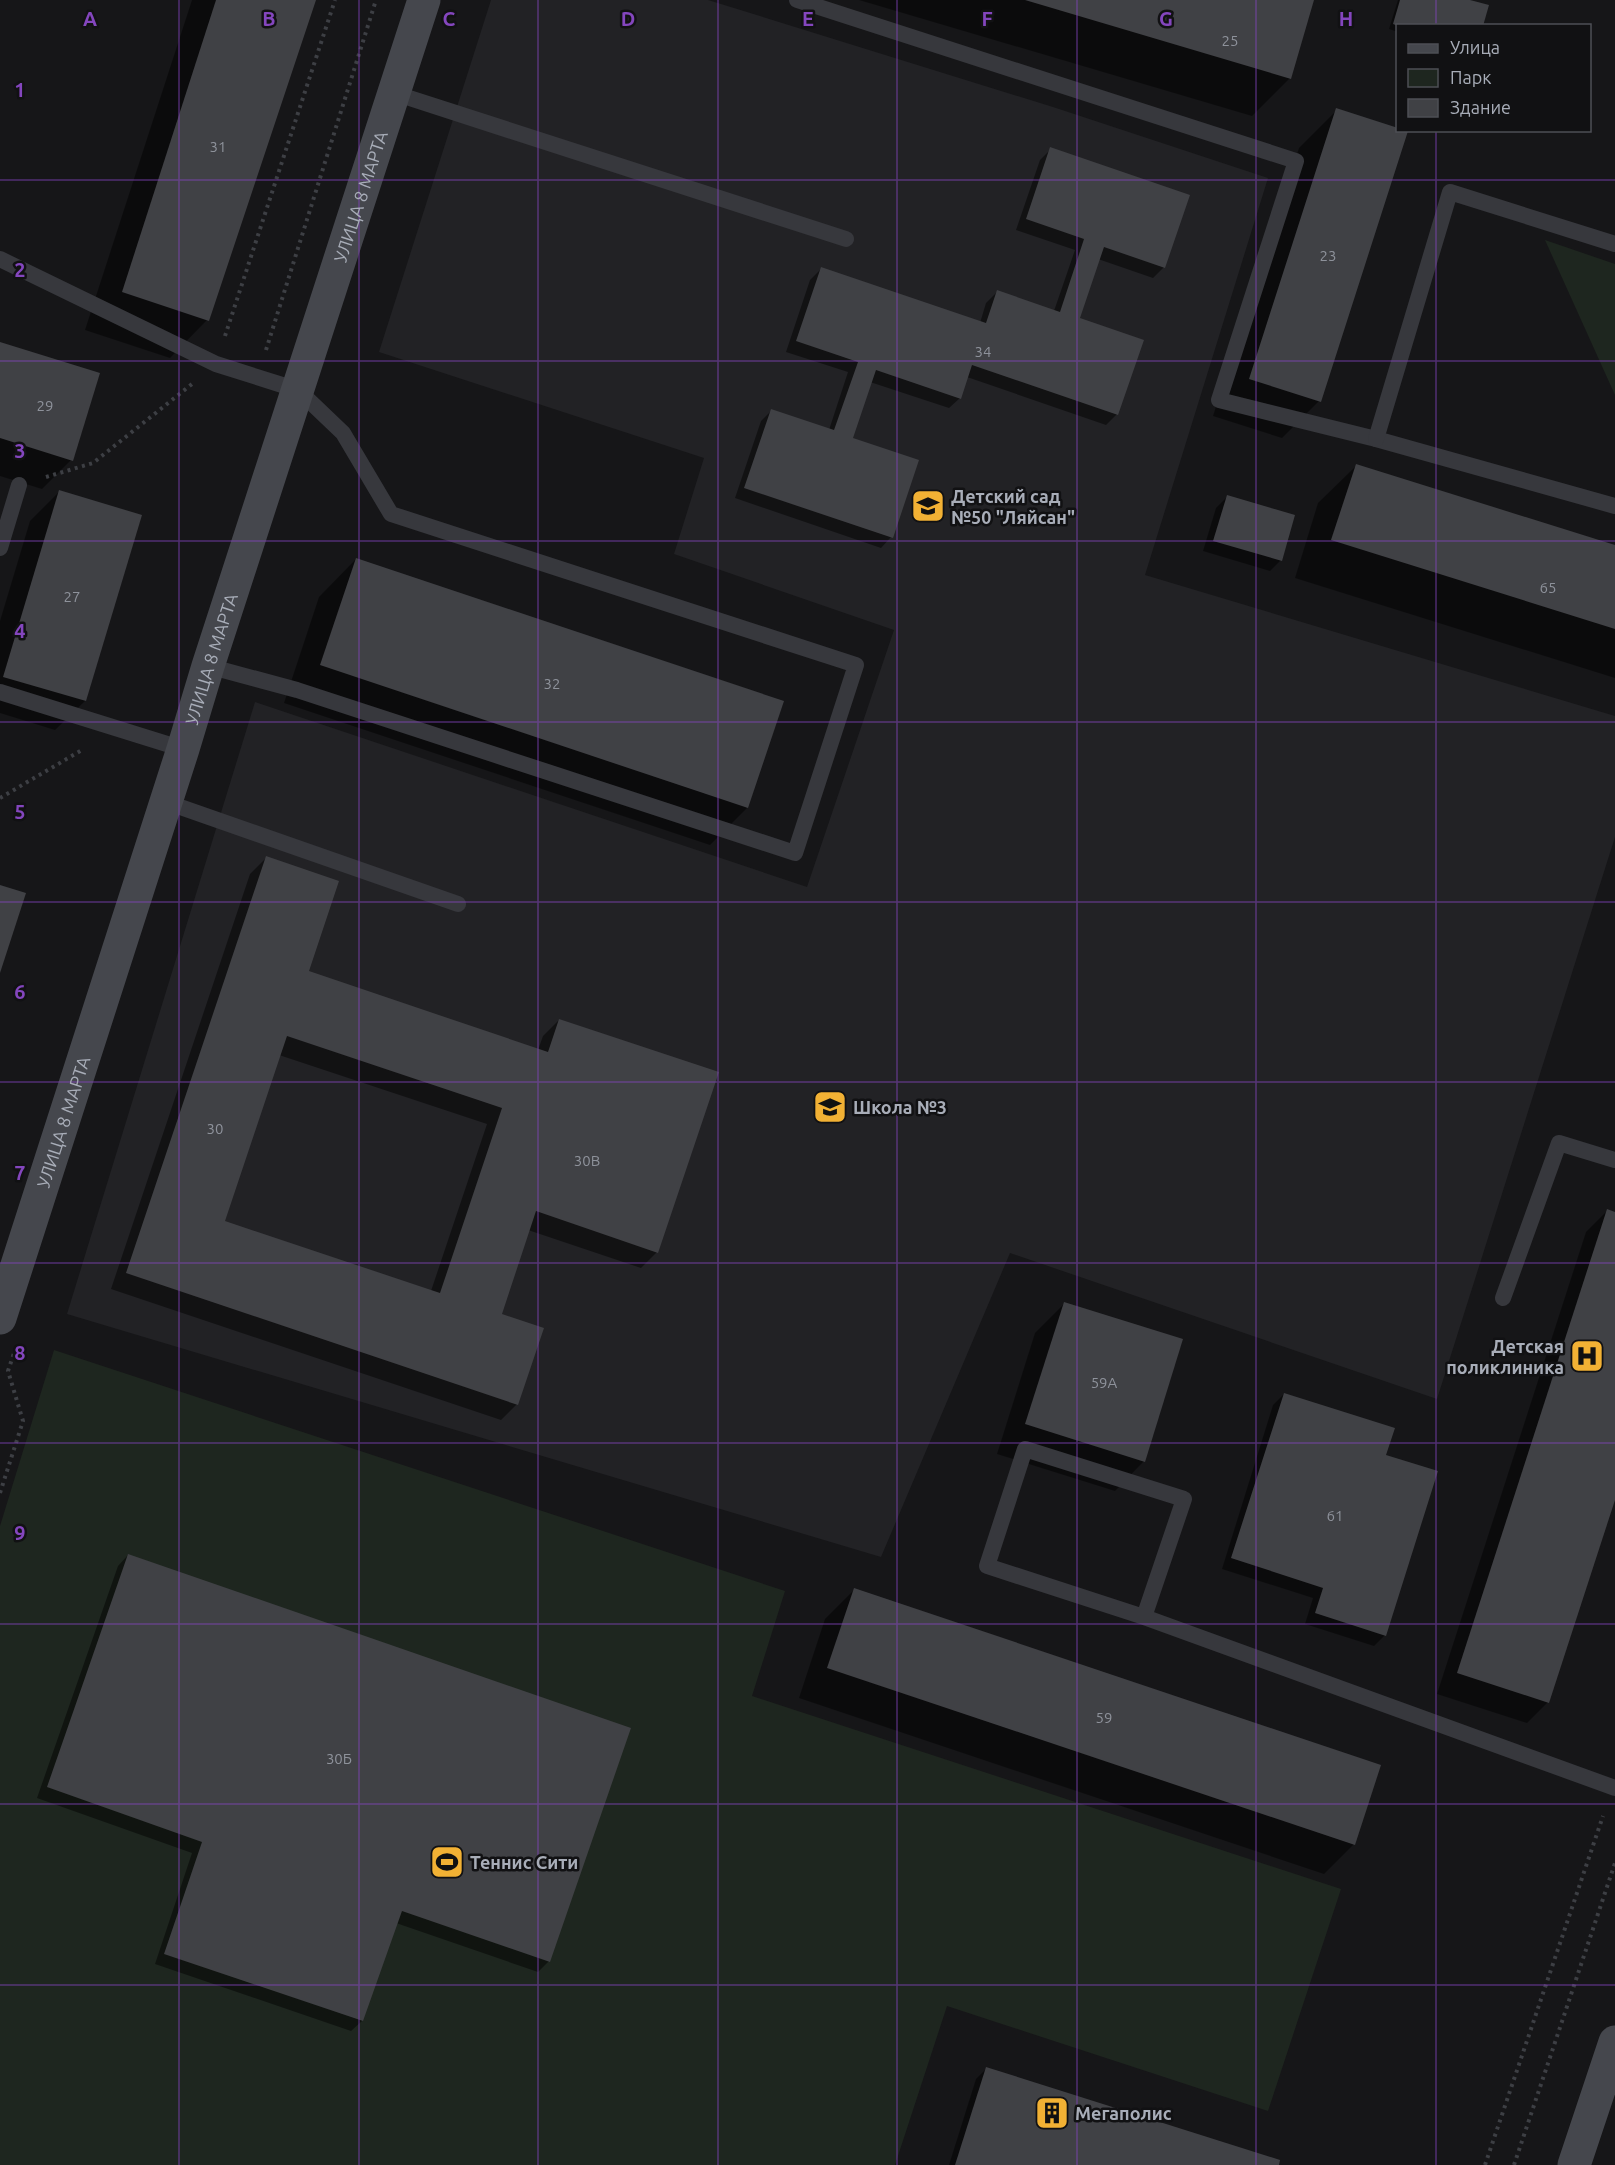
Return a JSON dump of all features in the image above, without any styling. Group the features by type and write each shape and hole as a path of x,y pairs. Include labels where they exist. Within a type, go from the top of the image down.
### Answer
{"street":[{"name":"УЛИЦА 8 МАРТА","path":"0,1318 424,0"},
{"path":"1574,2165 1615,2042"}],"lane":[{"path":"797,0 1296,162 1219,400 1376,439 1615,506"},
{"path":"394,93 846,238"},
{"path":"1376,439 1450,192 1615,244"},
{"path":"0,259 216,364 298,390 343,433 391,514 856,666 795,853 297,690 208,666"},
{"path":"0,548 19,485"},
{"path":"0,692 183,749"},
{"path":"166,802 458,904"},
{"path":"1503,1298 1559,1143 1615,1160"},
{"path":"1144,1617 1184,1499 1025,1449 987,1566 1144,1617 1614,1788"}],"path":[{"path":"19,485 93,463 216,364 335,0"},
{"path":"0,798 118,729"},
{"path":"1485,2165 1614,1788"},
{"path":"1514,2165 1615,1863"}],"shaded area":[{"name":"Школа №3","path":"491,0 708,0 1053,107 1268,178 1145,575 1615,716 1615,837 1437,1399 1010,1253 881,1557 67,1314 255,702 807,887 894,630 674,554 704,458 379,352"}],"green space":[{"path":"1545,240 1615,264 1615,395"},
{"path":"54,1350 785,1591 752,1696 1341,1889 1268,2111 947,2006 895,2165 0,2165 0,1526"}],"building":[{"path":"216,0 316,0 209,321 122,292"},
{"path":"1025,0 1314,0 1291,79"},
{"path":"1400,0 1470,0 1489,5 1484,24 1393,24"},
{"path":"1336,108 1396,127 1396,132 1408,132 1321,402 1249,379"},
{"path":"1050,147 1190,195 1165,268 1104,247 1080,318 1144,340 1118,415 972,365 961,399 876,370 853,438 919,460 893,538 744,488 771,409 834,430 858,362 796,341 821,267 986,323 997,290 1060,312 1084,239 1026,219"},
{"path":"0,342 100,373 73,461 0,438"},
{"path":"1356,464 1615,545 1615,629 1331,540"},
{"path":"59,490 142,515 86,701 3,677"},
{"path":"1227,495 1295,515 1282,561 1213,541"},
{"path":"356,558 784,701 748,808 320,665"},
{"path":"266,856 339,881 309,971 548,1052 559,1019 719,1072 658,1253 536,1211 502,1314 544,1328 518,1405 126,1273","holes":["287,1036 502,1108 440,1293 225,1221"]},
{"path":"0,885 26,893 0,973"},
{"name":"Детская поликлиника","path":"1607,1209 1615,1212 1615,1500 1549,1703 1457,1673"},
{"path":"1064,1302 1183,1339 1145,1462 1025,1424"},
{"path":"1284,1393 1395,1428 1386,1455 1438,1471 1386,1636 1315,1613 1323,1588 1231,1558"},
{"path":"128,1554 631,1728 550,1962 402,1911 363,2021 164,1954 202,1842 47,1787"},
{"path":"854,1588 1381,1765 1355,1845 827,1668"},
{"name":"Мегаполис","path":"986,2067 1280,2160 1279,2165 955,2165"}],"place":[{"name":"Детский сад №50 \"Ляйсан\"","path":"928,506"},
{"name":"Школа №3","path":"830,1107"},
{"name":"Детская поликлиника","path":"1587,1356"},
{"name":"Теннис Сити","path":"447,1862"},
{"name":"Мегаполис","path":"1052,2113"}]}
